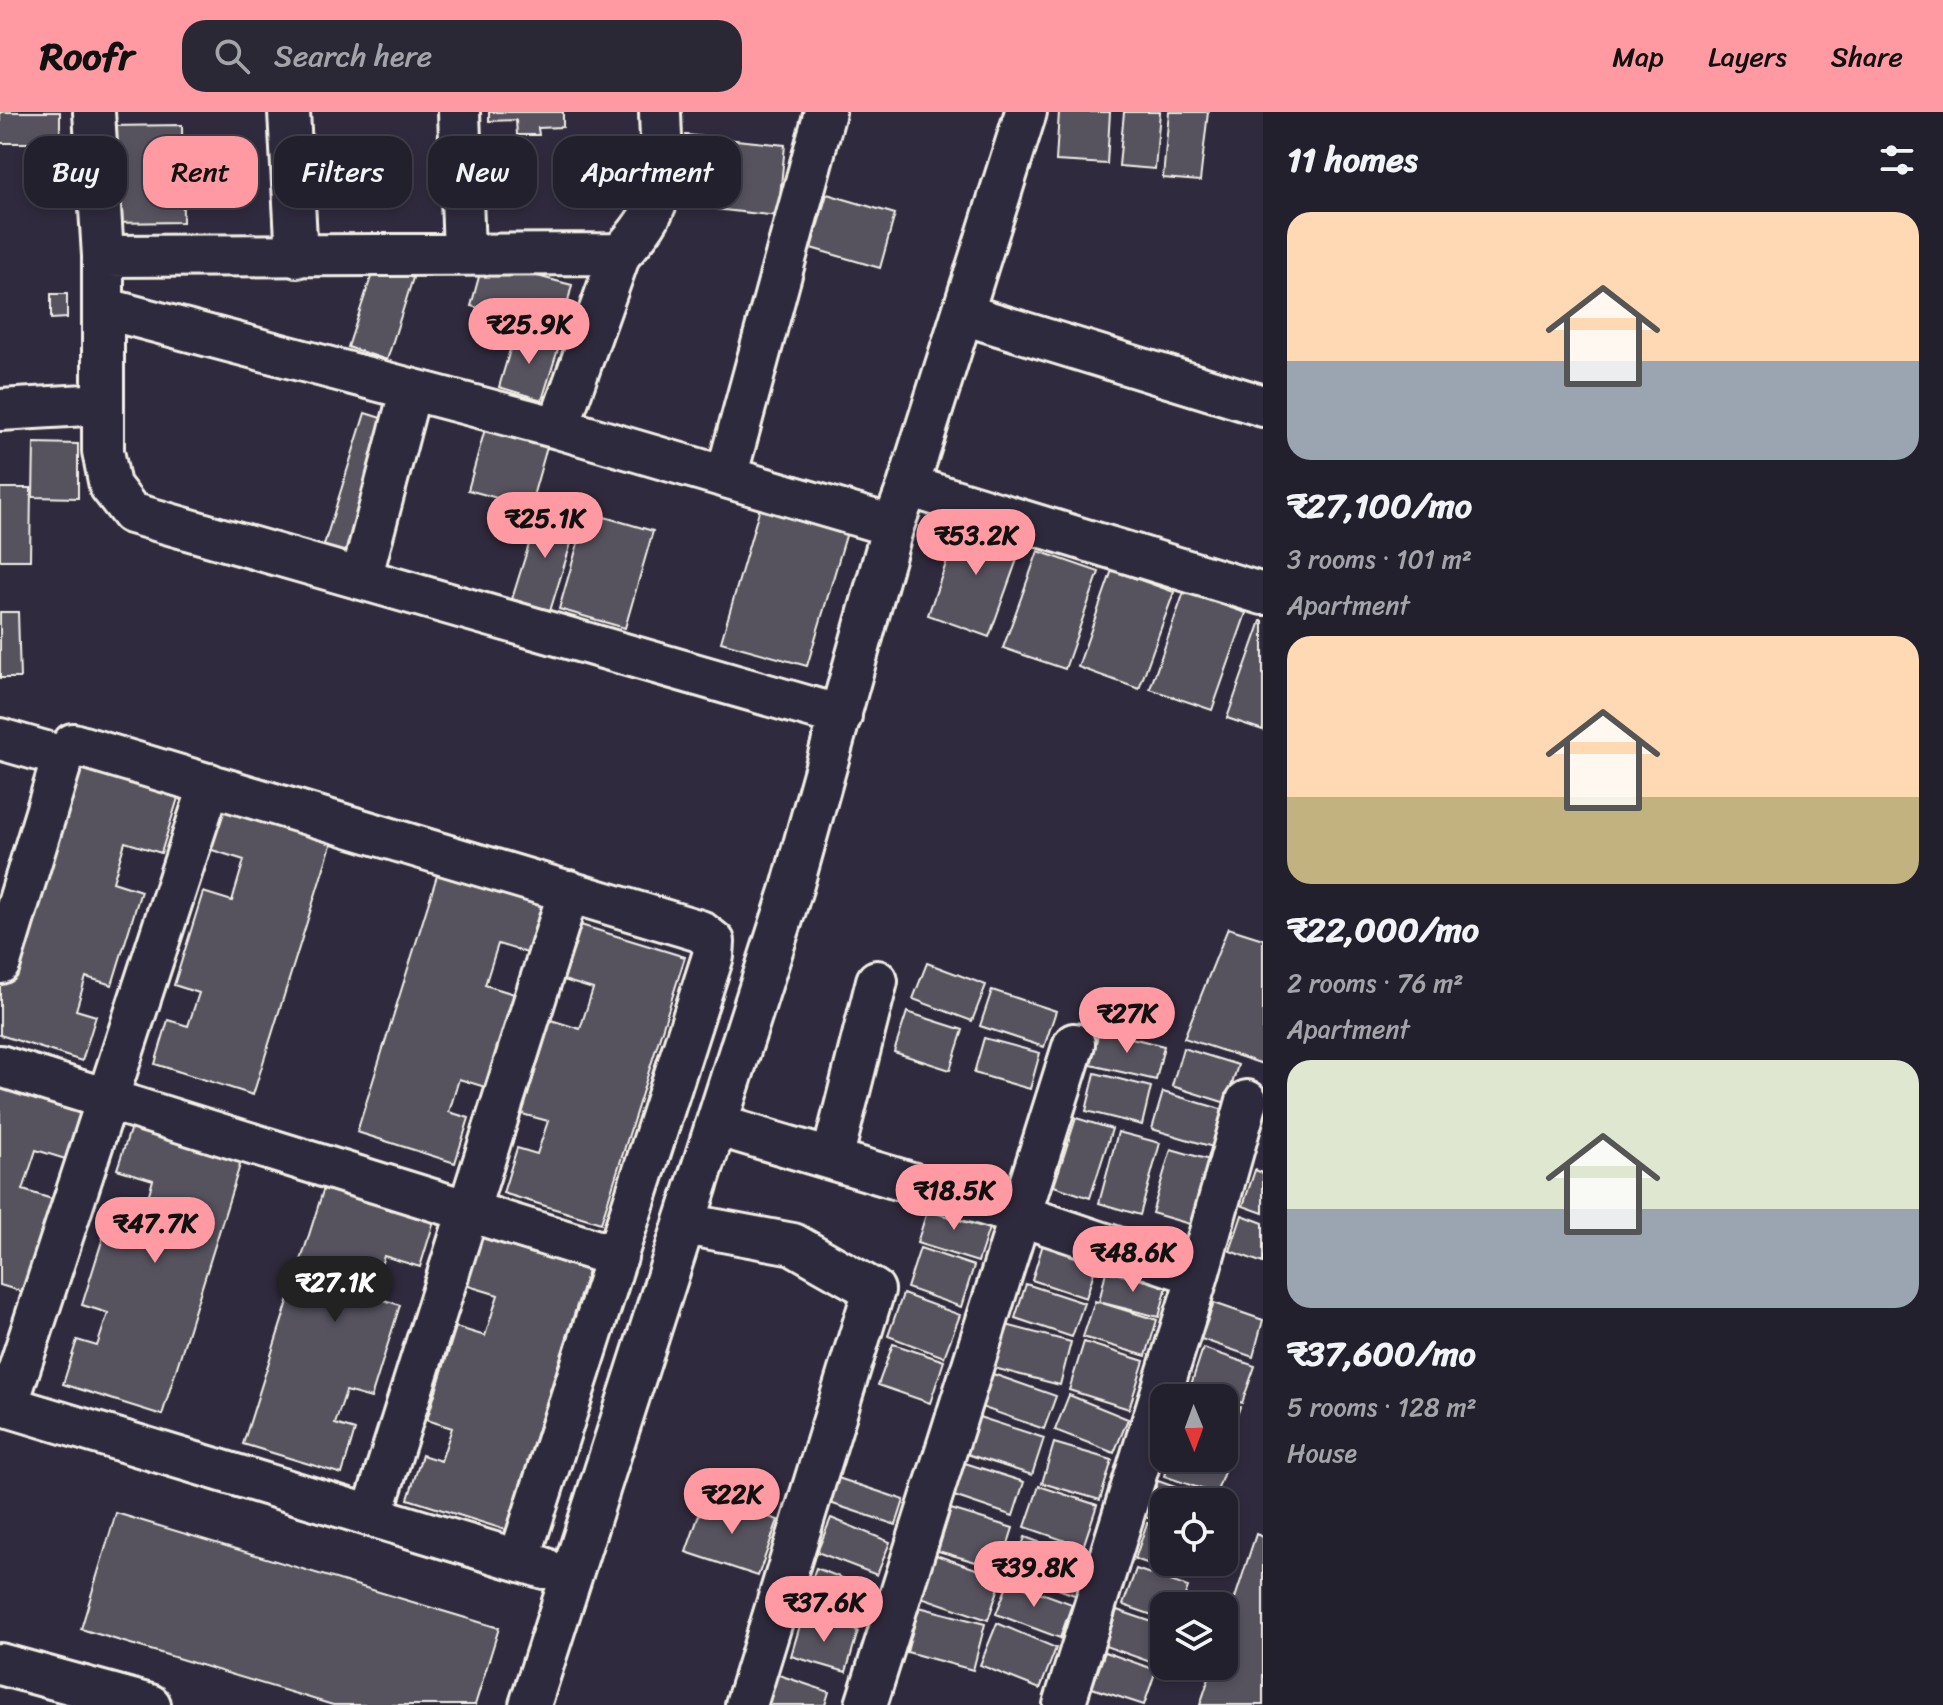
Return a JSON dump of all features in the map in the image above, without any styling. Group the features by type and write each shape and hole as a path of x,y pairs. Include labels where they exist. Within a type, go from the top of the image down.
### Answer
{"street":[{"path":"94,112 103,256 103,451 110,486 131,513 841,716"},
{"path":"289,112 297,257"},
{"path":"459,112 464,253"},
{"path":"558,428 620,254 647,225 663,188 660,112"},
{"path":"726,477 825,112"},
{"path":"530,1705 792,888 893,526 1026,112"},
{"path":"103,256 620,254"},
{"path":"103,308 410,392 558,428 893,526"},
{"path":"963,314 1262,401"},
{"path":"361,579 410,392"},
{"path":"0,410 103,404"},
{"path":"908,486 1263,594"},
{"path":"0,739 63,757"},
{"path":"0,963 63,757 73,744 700,931 714,942 713,956 519,1560"},
{"path":"210,784 3,1405 572,1576"},
{"path":"372,1516 569,891"},
{"path":"832,1159 877,981"},
{"path":"866,1705 1074,1044"},
{"path":"0,1066 617,1257"},
{"path":"1064,1705 1198,1275 1247,1101"},
{"path":"716,1125 1019,1215 1198,1275"},
{"path":"685,1224 793,1244 874,1290 746,1705"},
{"path":"0,1664 125,1702"}],"building":[{"path":"0,112 60,112 60,136 24,136 24,143 0,143"},
{"path":"489,112 563,112 563,127 538,128 539,135 517,135 516,120 489,121"},
{"path":"1059,112 1110,112 1107,164 1056,161"},
{"path":"1124,112 1160,112 1155,169 1119,166"},
{"path":"1169,112 1208,112 1200,181 1163,178"},
{"path":"182,125 182,136 143,136 143,208 183,208 183,222 109,223 109,208 127,208 127,136 109,136 109,126"},
{"path":"741,141 785,145 778,216 706,208 741,208"},
{"path":"827,194 895,214 880,268 811,248"},
{"path":"483,262 572,285 561,329 471,306"},
{"path":"375,265 413,278 387,360 348,347"},
{"path":"51,294 67,294 67,318 51,319"},
{"path":"515,333 559,346 542,400 499,387"},
{"path":"365,413 400,424 357,559 323,548"},
{"path":"485,429 547,447 530,507 468,490"},
{"path":"34,443 78,444 78,498 33,497"},
{"path":"0,488 31,488 30,560 0,560"},
{"path":"761,504 848,529 807,666 721,642"},
{"path":"540,509 578,521 550,611 512,599"},
{"path":"587,512 653,531 625,628 559,609"},
{"path":"962,518 1024,540 989,637 928,615"},
{"path":"1038,551 1099,572 1065,669 1003,648"},
{"path":"1112,570 1174,592 1139,689 1078,667"},
{"path":"1184,592 1246,613 1212,710 1150,689"},
{"path":"0,612 18,612 20,678 0,678"},
{"path":"1263,621 1263,730 1227,718"},
{"path":"67,764 178,798 161,853 125,842 113,882 141,891 112,985 86,977 76,1010 96,1016 82,1061 0,1035 0,979"},
{"path":"226,795 336,829 253,1095 155,1064 168,1020 188,1026 199,993 174,985 203,892 232,901 244,860 209,849"},
{"path":"440,866 551,900 534,955 498,944 485,985 514,994 485,1087 459,1079 449,1112 469,1118 455,1163 357,1132"},
{"path":"574,923 685,957 601,1223 503,1193 517,1148 537,1154 548,1121 522,1114 551,1020 580,1029 593,989 557,978"},
{"path":"1228,928 1263,939 1263,1064 1184,1038"},
{"path":"927,963 986,985 972,1021 913,999"},
{"path":"992,990 1056,1011 1044,1047 980,1026"},
{"path":"907,1012 963,1030 950,1070 894,1052"},
{"path":"1099,1030 1164,1046 1156,1080 1091,1065"},
{"path":"984,1038 1040,1053 1030,1089 974,1073"},
{"path":"1183,1048 1238,1065 1226,1103 1172,1086"},
{"path":"1095,1073 1151,1087 1142,1125 1086,1111"},
{"path":"0,1078 89,1106 72,1161 36,1150 23,1190 52,1199 23,1292 0,1285"},
{"path":"1163,1092 1224,1110 1213,1147 1152,1129"},
{"path":"135,1115 245,1149 162,1415 63,1384 77,1340 97,1346 108,1313 82,1305 111,1212 141,1221 153,1180 117,1169"},
{"path":"1076,1118 1112,1129 1090,1198 1054,1186"},
{"path":"1118,1132 1160,1143 1140,1215 1099,1203"},
{"path":"1171,1149 1213,1161 1193,1225 1152,1213"},
{"path":"1255,1170 1263,1173 1263,1213 1243,1206"},
{"path":"327,1178 437,1212 420,1267 384,1256 371,1296 400,1305 371,1398 346,1391 335,1424 355,1430 342,1474 243,1444"},
{"path":"930,1202 991,1222 978,1262 917,1243"},
{"path":"1242,1215 1263,1223 1263,1263 1230,1251"},
{"path":"479,1230 590,1264 506,1530 408,1499 422,1455 441,1461 452,1428 427,1420 456,1327 485,1336 498,1295 462,1284"},
{"path":"1043,1244 1097,1262 1086,1298 1032,1280"},
{"path":"920,1248 974,1266 961,1307 907,1288"},
{"path":"1106,1271 1167,1286 1159,1317 1099,1302"},
{"path":"1026,1284 1084,1303 1072,1337 1015,1318"},
{"path":"903,1294 960,1315 944,1357 888,1336"},
{"path":"1095,1301 1157,1320 1146,1356 1083,1337"},
{"path":"1214,1303 1263,1320 1253,1357 1201,1339"},
{"path":"1006,1325 1071,1342 1060,1385 994,1368"},
{"path":"1084,1342 1144,1361 1129,1409 1069,1390"},
{"path":"893,1344 944,1361 930,1403 878,1385"},
{"path":"1203,1348 1255,1366 1242,1403 1238,1402 1238,1384 1191,1384"},
{"path":"993,1374 1056,1396 1044,1429 981,1407"},
{"path":"1069,1395 1128,1419 1114,1453 1055,1430"},
{"path":"979,1417 1044,1438 1032,1475 967,1454"},
{"path":"1054,1443 1112,1460 1100,1500 1042,1483"},
{"path":"965,1463 1024,1482 1013,1516 954,1496"},
{"path":"1165,1472 1224,1472 1218,1488 1199,1488 1164,1476"},
{"path":"838,1478 904,1500 896,1525 830,1503"},
{"path":"1158,1481 1178,1488 1155,1488"},
{"path":"1039,1486 1097,1505 1083,1547 1025,1527"},
{"path":"706,1495 778,1520 758,1576 686,1552"},
{"path":"951,1509 1013,1528 1000,1569 938,1551"},
{"path":"116,1513 499,1628 475,1705 333,1705 81,1629"},
{"path":"831,1518 890,1542 877,1575 817,1552"},
{"path":"1147,1523 1150,1524 1150,1564 1135,1559"},
{"path":"1256,1534 1263,1537 1263,1705 1200,1705 1208,1680 1238,1680 1237,1592"},
{"path":"1025,1537 1090,1561 1077,1596 1012,1572"},
{"path":"936,1555 1002,1578 988,1620 921,1597"},
{"path":"816,1568 868,1588 854,1623 803,1603"},
{"path":"1136,1569 1188,1587 1186,1592 1150,1592 1150,1614 1123,1605"},
{"path":"1009,1581 1072,1604 1060,1638 996,1614"},
{"path":"919,1607 985,1624 973,1670 907,1652"},
{"path":"1117,1610 1150,1621 1150,1662 1105,1646"},
{"path":"803,1615 858,1631 846,1672 791,1656"},
{"path":"997,1623 1056,1648 1040,1689 980,1665"},
{"path":"1105,1652 1150,1668 1150,1680 1153,1680 1144,1705 1092,1688"},
{"path":"776,1674 829,1692 825,1705 765,1705"}]}
